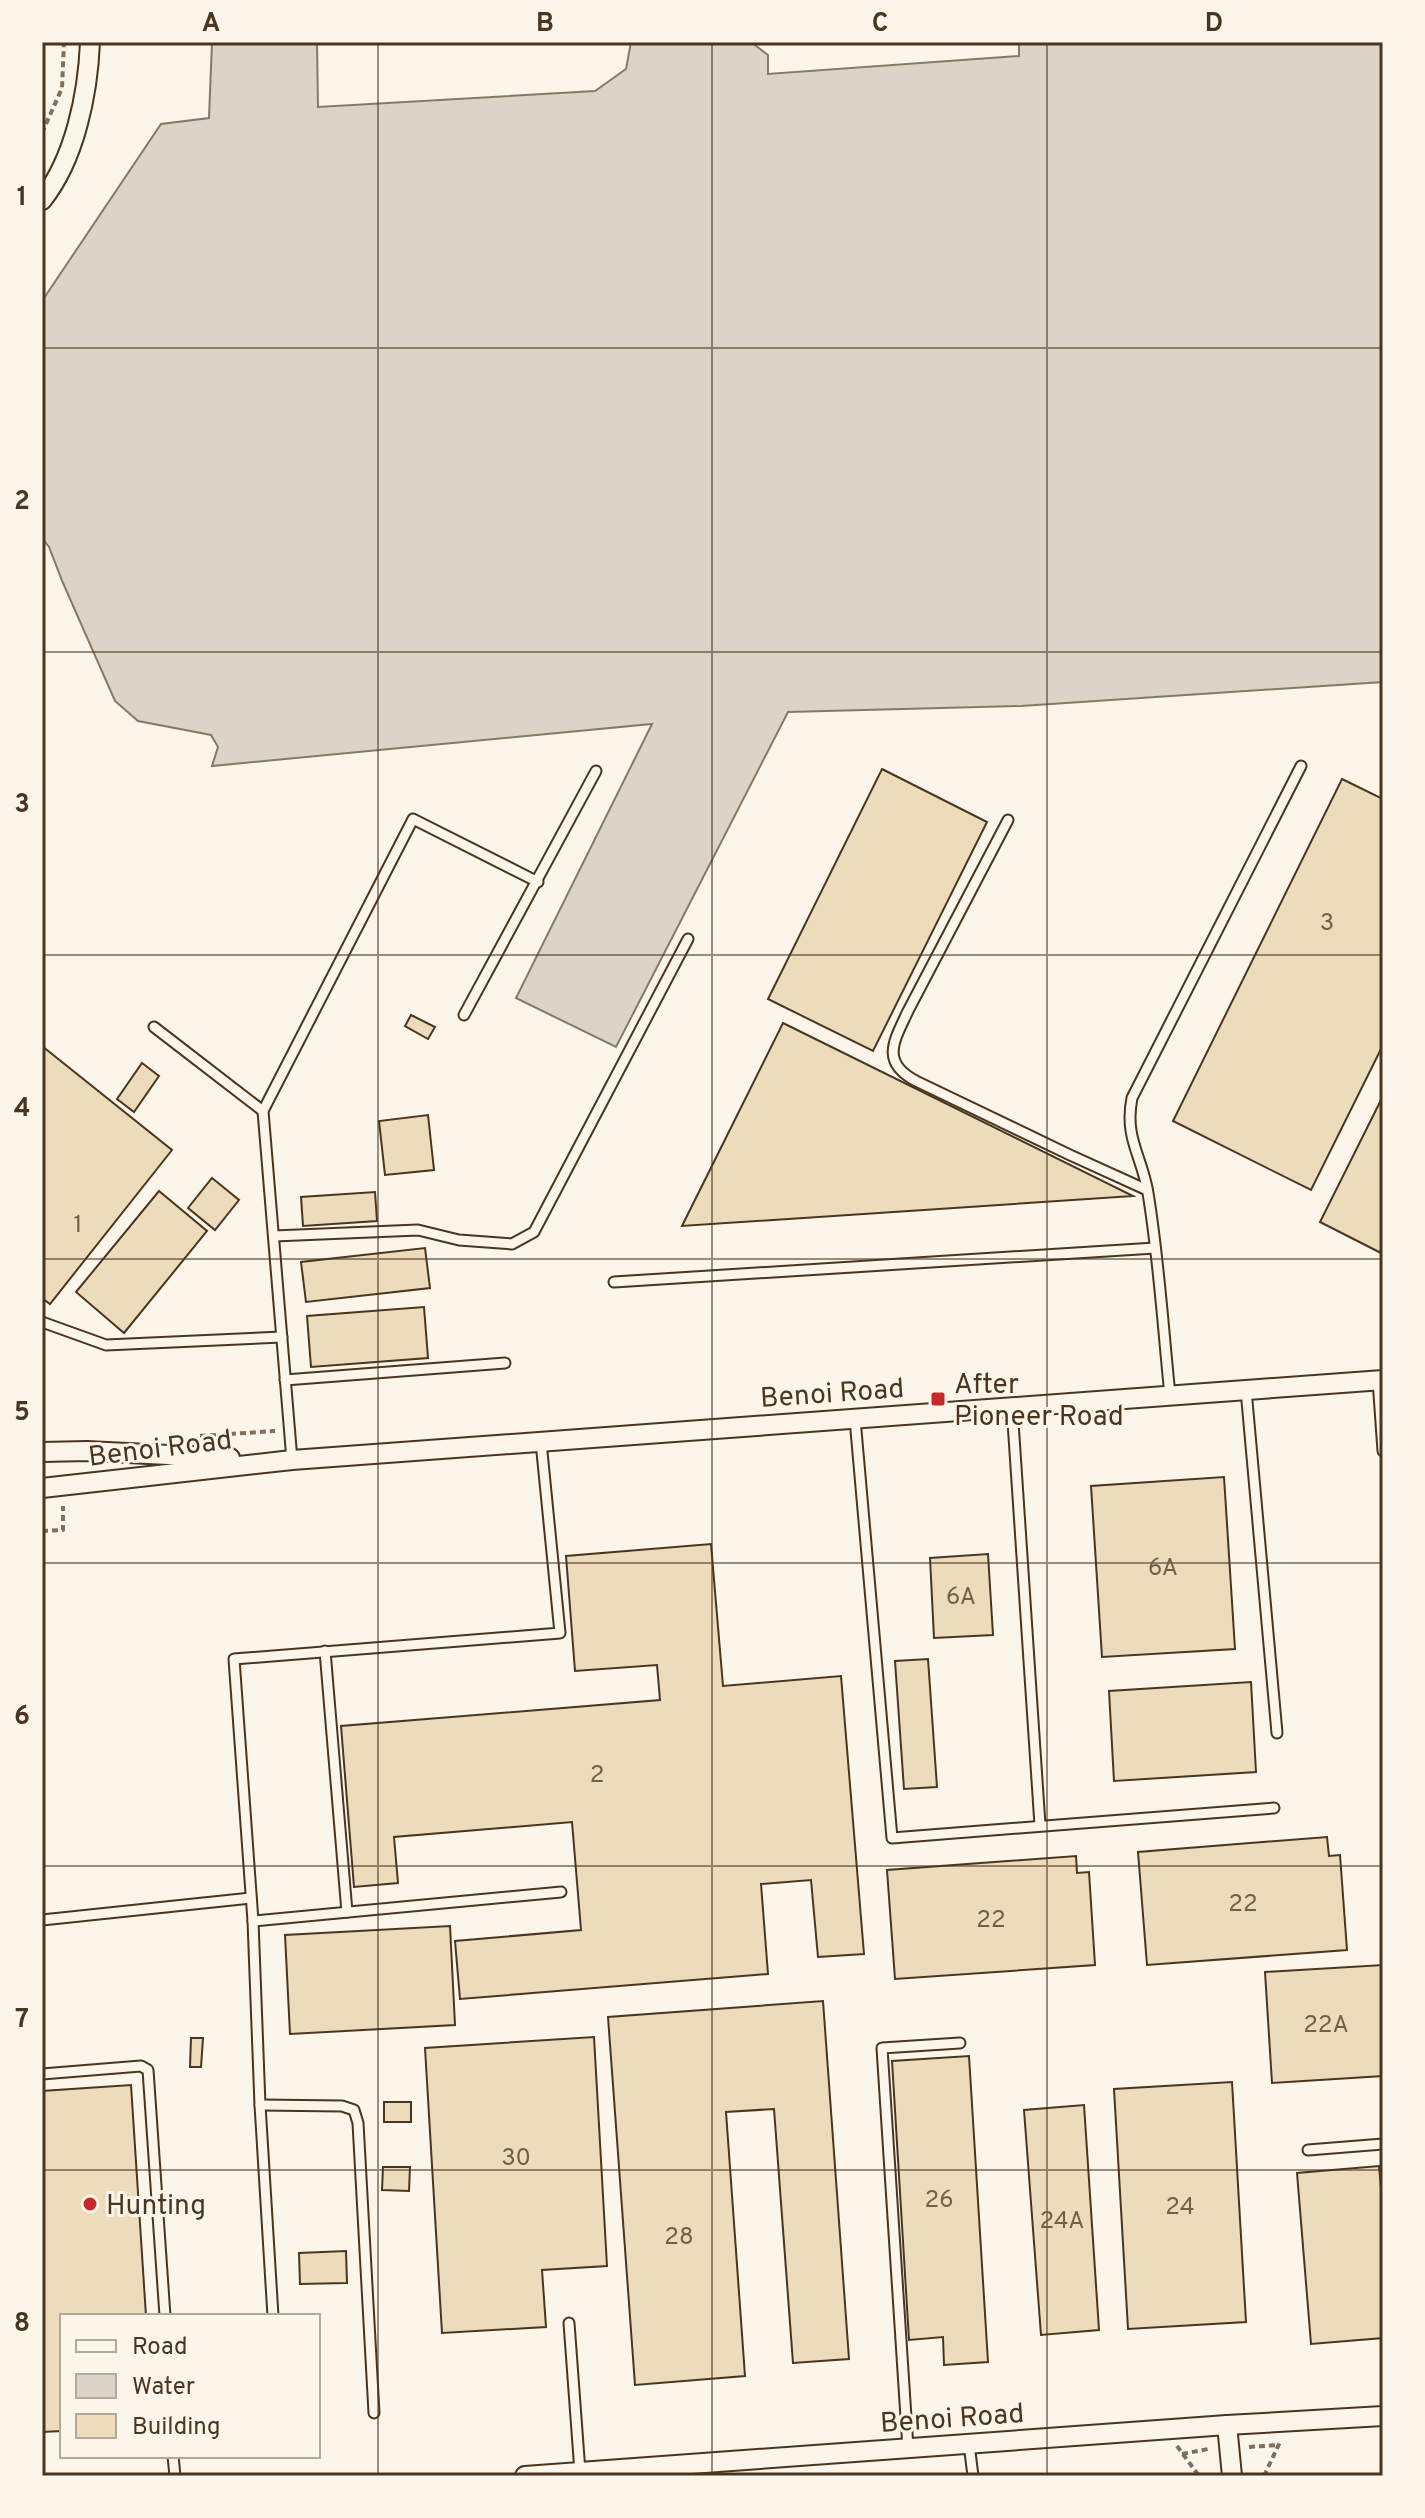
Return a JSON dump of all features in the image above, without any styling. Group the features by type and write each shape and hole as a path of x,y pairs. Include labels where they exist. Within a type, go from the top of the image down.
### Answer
{"street":[{"path":"42,200 53,186 80,121 89,75 90,42"},
{"name":"Benoi Road","path":"42,1488 288,1460 1380,1380"},
{"name":"Benoi Road","path":"42,1452 87,1451 288,1460"},
{"name":"Benoi Road","path":"525,2476 656,2471 908,2448 1383,2416"},
{"path":"1227,2425 1232,2476"}],"lane":[{"path":"1170,1395 1147,1190 1130,1137 1132,1098 1301,766"},
{"path":"464,1015 596,771"},
{"path":"288,1460 282,1337 263,1111 413,819 538,882"},
{"path":"1008,820 908,1011 894,1042 896,1065 916,1081 1147,1190"},
{"path":"274,1236 418,1230 481,1243 512,1244 534,1232 688,939"},
{"path":"154,1027 263,1111"},
{"path":"614,1282 1155,1248"},
{"path":"42,1322 106,1345 282,1337"},
{"path":"285,1380 505,1363"},
{"path":"1380,1380 1383,1451"},
{"path":"1246,1390 1277,1733"},
{"path":"1012,1407 1040,1825"},
{"path":"855,1419 892,1838 1274,1808"},
{"path":"273,2314 253,1921 234,1659 560,1633 541,1442"},
{"path":"325,1651 347,1912"},
{"path":"253,1921 561,1892"},
{"path":"42,1920 251,1898"},
{"path":"908,2448 882,2048 960,2043"},
{"path":"42,2074 141,2066 148,2070 165,2314"},
{"path":"260,2105 342,2106 354,2110 358,2123 374,2413"},
{"path":"1308,2150 1383,2144"},
{"path":"569,2323 580,2472"},
{"path":"969,2444 973,2476"}],"path":[{"path":"42,133 62,88 64,42"},
{"path":"42,1531 63,1530 63,1487"},
{"path":"1264,2476 1290,2421"},
{"path":"1165,2429 1199,2476"},
{"path":"1249,2447 1278,2445"},
{"path":"1182,2454 1208,2449"}],"water":[{"path":"212,42 317,42 318,107 595,91 626,69 631,42 751,42 768,55 768,74 1019,56 1019,42 1383,42 1383,682 1021,706 788,712 616,1047 516,998 652,724 212,766 218,747 211,735 138,721 115,701 49,547 42,538 42,301 161,124 209,118"}],"building":[{"path":"882,769 987,822 873,1051 768,999"},
{"path":"1342,779 1383,799 1383,1045 1311,1190 1173,1121"},
{"path":"411,1015 435,1027 428,1039 405,1026"},
{"path":"783,1023 1133,1196 682,1226"},
{"path":"42,1046 172,1150 50,1304 42,1298"},
{"path":"142,1063 159,1076 134,1112 117,1099"},
{"path":"1383,1096 1383,1254 1320,1222"},
{"path":"428,1115 434,1170 385,1175 379,1121"},
{"path":"212,1178 239,1200 215,1230 188,1208"},
{"path":"159,1191 207,1231 124,1333 76,1292"},
{"path":"375,1192 377,1221 303,1226 301,1197"},
{"path":"425,1248 430,1288 306,1302 301,1262"},
{"path":"424,1307 428,1358 311,1367 307,1316"},
{"path":"1224,1477 1235,1649 1102,1657 1091,1486"},
{"path":"711,1544 723,1686 841,1676 864,1954 818,1957 811,1880 761,1884 768,1974 460,1999 455,1941 581,1930 572,1822 394,1837 398,1883 354,1887 341,1726 660,1700 657,1665 575,1671 566,1556"},
{"path":"988,1554 993,1635 934,1638 930,1558"},
{"path":"928,1659 937,1787 904,1789 895,1661"},
{"path":"1251,1682 1256,1772 1114,1781 1109,1691"},
{"path":"1327,1837 1329,1856 1340,1855 1347,1950 1147,1965 1138,1852"},
{"path":"1076,1856 1077,1873 1089,1872 1095,1965 895,1979 887,1870"},
{"path":"450,1926 455,2025 290,2034 285,1935"},
{"path":"1383,1965 1383,2076 1272,2083 1265,1972"},
{"path":"823,2001 849,2359 793,2363 774,2109 726,2112 745,2376 635,2385 608,2017"},
{"path":"594,2037 607,2266 542,2270 546,2327 442,2333 425,2048"},
{"path":"191,2038 203,2038 201,2067 190,2067"},
{"path":"969,2056 988,2362 944,2365 943,2337 909,2340 892,2061"},
{"path":"1232,2082 1246,2322 1128,2329 1114,2089"},
{"name":"Hunting","path":"131,2085 146,2314 60,2314 60,2431 42,2432 42,2091"},
{"path":"384,2102 411,2102 411,2122 384,2122"},
{"path":"1084,2105 1099,2330 1041,2335 1024,2110"},
{"path":"1379,2166 1383,2210 1383,2338 1311,2344 1297,2173"},
{"path":"383,2167 410,2167 409,2191 382,2190"},
{"path":"346,2251 347,2283 300,2284 299,2253"}],"place":[{"name":"After Pioneer Road","path":"938,1399"},
{"name":"Hunting","path":"90,2204"}]}
